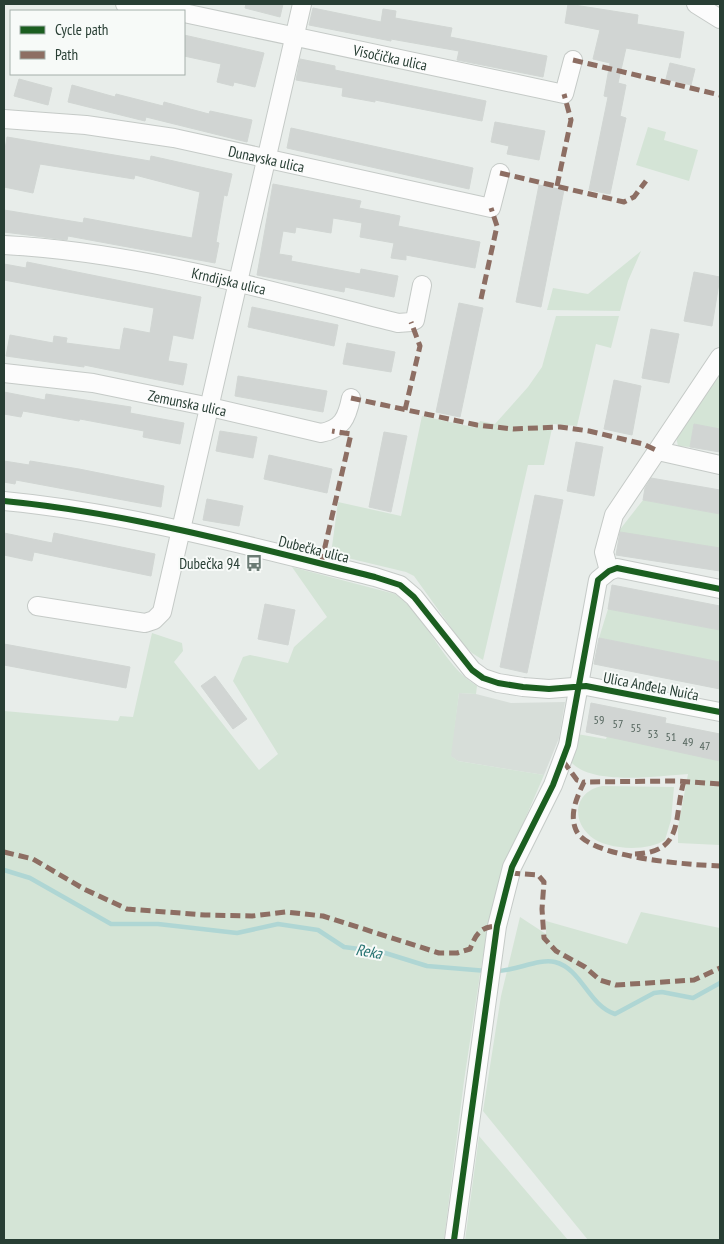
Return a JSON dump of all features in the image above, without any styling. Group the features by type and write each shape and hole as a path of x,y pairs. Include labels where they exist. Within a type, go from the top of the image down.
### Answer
{"street":[{"path":"125,4 169,10"},
{"path":"37,606 144,623 154,620 162,612 240,282 302,4"},
{"path":"696,4 720,19"},
{"name":"Visočička ulica","path":"185,12 564,94 573,60"},
{"name":"Dunavska ulica","path":"4,119 124,130 491,208 500,173"},
{"name":"Krndijska ulica","path":"4,245 59,249 121,258 240,282 398,323 415,320 422,285"},
{"path":"609,571 604,552 614,515 720,357"},
{"name":"Zemunska ulica","path":"4,373 93,383 210,406 321,433 332,431 341,425 347,417 350,398"},
{"path":"658,451 720,465"},
{"name":"Dubečka ulica","path":"4,501 96,512 182,529 376,577 400,586 414,596 464,661 484,678 498,683 537,689 578,686"},
{"path":"454,1240 497,926 512,867 560,768 574,725 578,686 596,586 602,575 617,568 626,568 720,588"},
{"name":"Ulica Anđela Nuića","path":"578,686 605,689 720,712"}],"shaded area":[{"path":"459,693 476,694 511,703 565,702 559,738 544,775 458,761 450,756"}],"green space":[{"path":"648,127 666,132 664,140 698,150 689,181 636,165"},
{"path":"641,251 628,281 620,311 547,310 553,288 588,294"},
{"path":"556,316 619,316 611,348 596,344 577,426 553,424 544,465 528,465 483,660 462,643 414,576 406,572 331,554 338,502 401,516 422,416 477,428 480,421 495,424 528,387 542,367"},
{"path":"720,371 720,429 694,424 690,447 678,446 676,437"},
{"path":"643,500 720,514 720,548 618,532"},
{"path":"292,567 395,594 417,615 454,666 477,686 476,694 459,693 451,756 458,761 544,775 503,870 493,906 482,961 464,1081 444,1240 4,1240 4,711 118,721 120,716 133,717 152,633 182,643 183,651 174,662 259,770 278,754 233,681 243,657 250,655 288,663 294,647 327,617"},
{"path":"608,609 720,630 720,662 599,638"},
{"path":"577,734 606,739 607,736 720,761 720,845 678,843 678,827 688,774 626,778 594,774 581,769 571,762"},
{"path":"602,786 674,787 671,820 665,840 648,846 627,848 606,844 590,836 580,821 578,814 579,806 586,793"},
{"path":"641,912 720,928 720,1240 588,1240 483,1111 501,996 520,917 546,934 546,921 627,944"},
{"path":"479,1136 568,1240 465,1240"}],"building":[{"path":"246,4 283,4 280,17 245,8"},
{"path":"568,4 638,15 637,24 684,32 680,58 626,48 618,83 626,85 620,116 626,118 610,194 589,190 608,97 604,96 610,63 593,59 600,30 565,23"},
{"path":"313,8 381,22 383,9 396,11 395,18 452,28 450,37 547,56 543,77 457,60 459,51 391,39 391,41 309,25"},
{"path":"185,35 264,53 255,87 234,82 233,86 217,82 221,64 185,56"},
{"path":"300,59 335,66 335,70 486,101 482,121 375,100 375,102 342,96 343,88 296,80"},
{"path":"670,63 695,69 691,85 666,79"},
{"path":"19,79 52,88 48,105 14,96"},
{"path":"72,85 115,97 116,94 163,106 164,102 209,114 210,111 252,120 247,142 146,117 145,121 68,102"},
{"path":"495,122 545,131 539,160 507,154 509,146 491,142"},
{"path":"291,128 473,168 469,189 287,148"},
{"path":"7,137 150,161 151,156 232,174 227,196 224,195 216,242 219,243 215,263 68,236 67,240 4,232 4,210 83,223 84,218 192,238 200,192 135,175 134,179 40,164 33,193 4,187 4,156"},
{"path":"273,184 361,201 359,208 400,216 398,226 480,242 475,268 406,255 406,260 391,258 394,243 360,237 362,223 333,218 331,233 296,227 295,233 283,231 279,254 292,256 291,261 360,274 361,269 398,276 394,297 345,287 344,292 257,275"},
{"path":"539,185 564,190 541,307 516,302"},
{"path":"27,262 201,297 193,339 173,335 168,361 187,364 183,385 84,365 84,367 6,356 10,335 53,343 54,336 67,338 66,343 120,350 124,328 150,333 154,308 4,280 4,264 26,268"},
{"path":"694,272 720,277 712,326 684,321"},
{"path":"459,303 483,308 460,417 436,412"},
{"path":"252,307 338,325 334,346 248,327"},
{"path":"651,329 679,334 669,383 642,378"},
{"path":"347,343 395,352 391,372 343,364"},
{"path":"238,376 327,391 323,412 235,396"},
{"path":"614,380 641,386 632,435 604,429"},
{"path":"4,392 45,400 46,394 131,407 130,413 184,423 180,444 143,437 144,431 80,419 79,421 23,411 21,417 4,414"},
{"path":"694,424 720,429 720,452 690,447"},
{"path":"220,431 257,437 253,458 216,451"},
{"path":"384,432 407,436 391,512 369,507"},
{"path":"576,442 603,447 594,496 567,491"},
{"path":"269,455 332,469 327,493 264,479"},
{"path":"4,461 29,465 30,461 164,486 161,507 16,480 15,484 4,482"},
{"path":"651,478 720,490 720,514 643,500 645,488"},
{"path":"535,495 563,500 527,673 500,667"},
{"path":"207,499 243,506 239,526 203,520"},
{"path":"620,532 720,548 720,571 616,555"},
{"path":"4,533 52,543 54,533 155,554 151,576 34,552 32,561 4,555"},
{"path":"612,585 720,606 720,630 608,609"},
{"path":"265,604 295,610 288,645 258,639"},
{"path":"599,638 720,662 720,689 594,664"},
{"path":"4,644 130,667 126,688 4,665"},
{"path":"215,676 247,719 233,729 201,686"},
{"path":"591,703 666,718 665,723 720,734 720,761 586,732"}],"waterway":[{"name":"Reka","path":"4,870 30,878 111,924 158,924 237,933 278,924 318,930 344,947 382,952 427,966 487,971"},
{"name":"Reka","path":"494,971 502,971 541,962 555,962 572,972 598,1003 615,1014 654,993 662,992 693,998 720,983"}],"marked path":[{"path":"573,60 720,95"},
{"path":"557,186 571,120 564,94"},
{"path":"500,173 624,202 634,197 646,181"},
{"path":"481,299 497,226 491,208"},
{"path":"405,410 420,346 411,322"},
{"path":"351,398 477,425 513,429 560,427 589,431 643,444 658,451"},
{"path":"321,564 351,434 332,431"},
{"path":"563,761 577,780 584,782"},
{"path":"720,784 676,781 584,782 573,818 576,830 584,840 599,847 665,862 720,866"},
{"path":"635,854 651,852 662,847 670,840 677,820 684,781"},
{"path":"4,852 33,859 84,889 127,909 205,915 252,916 286,912 323,916 439,953 457,953 470,949 479,932 486,928 497,926"},
{"path":"510,873 538,875 544,882 542,909 544,938 556,951 585,967 600,980 616,985 694,980 720,968"}],"cycle path":[{"path":"4,501 51,506 144,522 283,554 400,585 414,597 472,670 483,678 498,683 549,689 586,686 720,712"},
{"path":"454,1240 497,926 512,867 553,785 568,745 598,580 609,571 617,568 720,589"}],"place":[{"name":"Dubečka 94","path":"254,563"}]}
